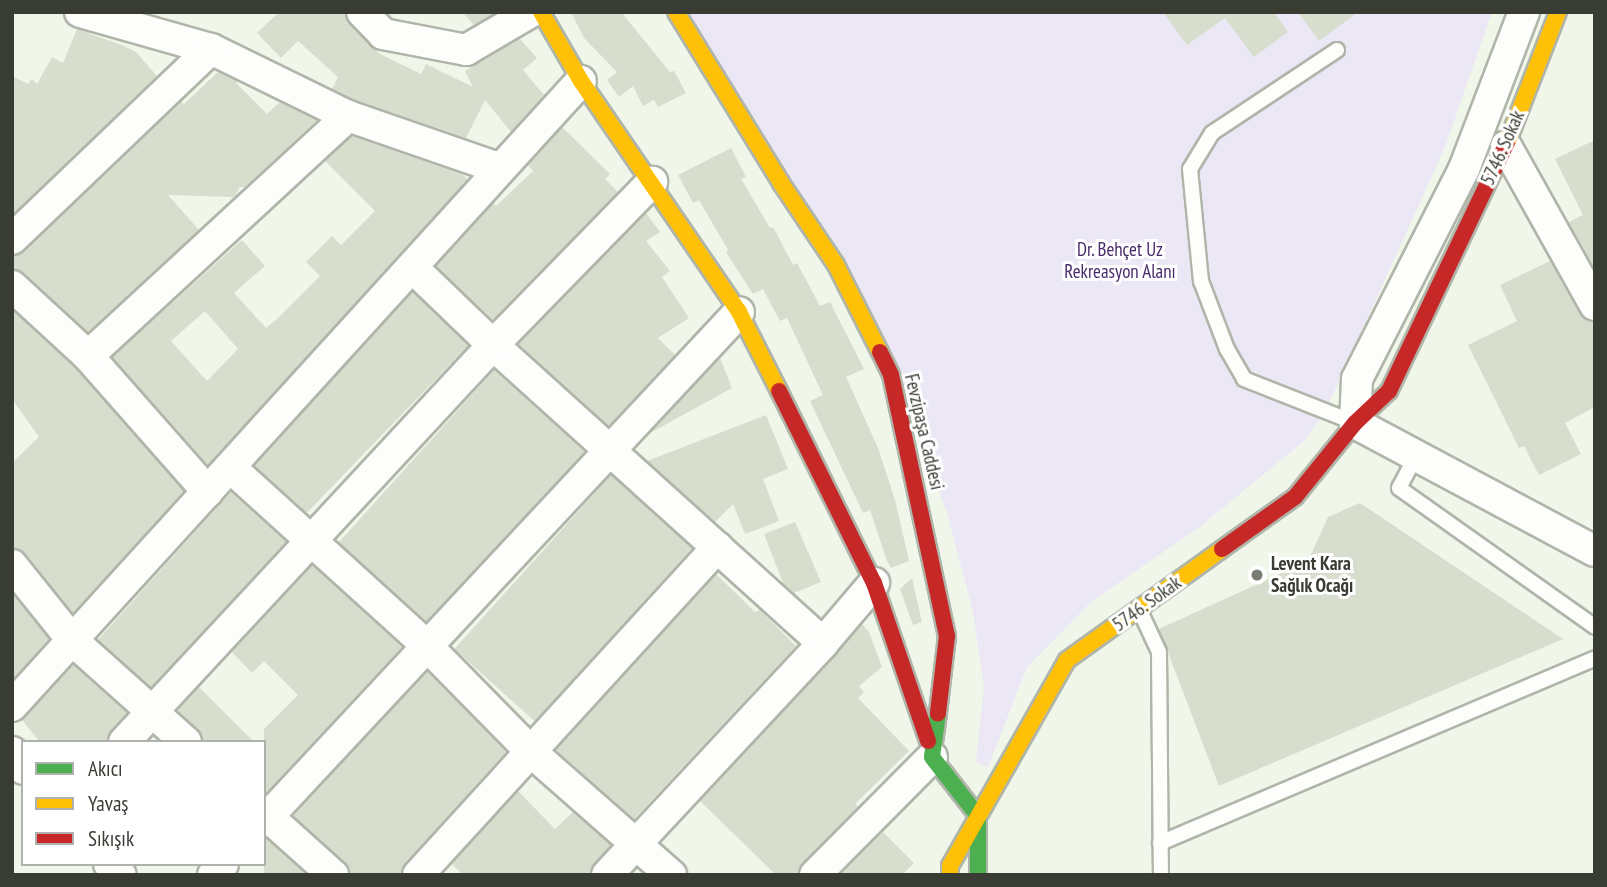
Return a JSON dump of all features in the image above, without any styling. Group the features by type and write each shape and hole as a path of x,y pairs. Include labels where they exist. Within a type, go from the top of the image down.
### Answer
{"street":[{"path":"80,12 211,49 348,116 498,168"},
{"path":"362,12 383,34 466,50 531,12"},
{"path":"541,12 581,81 739,312 874,583 901,654 932,757 978,816 978,875"},
{"name":"Fevzipaşa Caddesi","path":"676,12 781,183 836,265 891,375 947,636 932,757"},
{"name":"5746. Sokak","path":"1355,423 1357,379 1464,169 1524,12"},
{"name":"5746. Sokak","path":"978,816 1067,660 1295,497 1355,423 1388,391 1506,146 1558,12"},
{"path":"12,239 211,49"},
{"path":"12,706 413,268 498,168 581,81"},
{"path":"88,356 348,116"},
{"path":"1506,146 1595,305"},
{"path":"126,740 493,345 652,182"},
{"path":"413,268 493,345 823,643"},
{"path":"12,286 88,356 208,492"},
{"path":"334,875 266,817 739,312"},
{"path":"1355,423 1416,456 1592,542"},
{"path":"230,468 426,645 530,751 671,875"},
{"path":"418,875 717,547"},
{"path":"12,565 72,640 184,740"},
{"path":"607,875 823,643 874,583"},
{"path":"815,875 932,757"},
{"path":"950,875 950,866 978,816"}],"lane":[{"path":"1337,50 1212,134 1190,169 1201,281 1227,349 1244,379 1355,423"},
{"path":"1416,456 1399,488 1595,627"},
{"path":"1139,610 1159,652 1161,875"},
{"path":"1160,843 1595,658"}],"green space":[{"name":"Dr. Behçet Uz Rekreasyon Alanı","path":"687,12 1492,12 1445,147 1325,412 1303,442 1197,529 1092,601 1027,667 988,767 976,762 984,687 973,612 947,513 894,363"}],"building":[{"path":"279,12 345,12 349,24 380,54 421,74 426,64 473,87 465,71 520,39 537,58 523,70 544,95 511,132 485,100 466,138 355,100 332,89 338,77 298,41 281,58 257,33"},
{"path":"462,12 495,12 495,13 474,25"},
{"path":"571,12 621,12 670,72 674,71 686,93 658,107 654,100 643,106 633,86 619,97 607,80 617,72 584,38"},
{"path":"1163,12 1274,12 1288,32 1254,57 1225,18 1187,45"},
{"path":"1298,12 1358,12 1319,41"},
{"path":"77,29 136,52 157,76 12,215 12,76 28,84 32,79 37,84 52,57 63,63"},
{"path":"218,72 238,81 236,83 267,114 280,102 317,120 245,187 240,187 234,197 168,195 199,230 88,332 24,273 12,269 12,256 24,252 181,102 184,104"},
{"path":"562,127 610,174 605,179 618,192 493,320 436,266 493,203 496,206 533,171 528,165"},
{"path":"352,136 462,174 468,180 208,465 112,357 242,240 265,266 234,293 266,328 276,320 320,276 306,262 332,236 341,245 375,211 325,161","holes":["205,311 238,349 207,381 171,341"]},
{"path":"1595,140 1595,269 1569,222 1583,215 1555,159"},
{"path":"731,148 746,177 741,179 770,228 773,227 793,265 797,263 820,306 830,302 864,369 846,377 878,448 895,500 909,561 891,568 887,561 870,510 863,513 810,401 823,395 787,318 780,321 763,289 753,294 726,252 728,250 699,200 693,203 678,175"},
{"path":"646,213 660,232 646,241 670,271 662,277 689,318 658,338 675,355 609,426 518,344"},
{"path":"1550,261 1580,314 1595,322 1595,407 1565,423 1581,454 1539,475 1524,446 1519,448 1468,345 1517,321 1500,285"},
{"path":"413,292 468,345 304,515 249,462"},
{"path":"12,310 75,368 184,491 73,613 26,554 12,548 12,463 39,437 12,399"},
{"path":"720,358 732,388 650,433"},
{"path":"494,370 585,452 429,624 339,542"},
{"path":"766,415 788,469 763,479 779,521 745,534 733,504 715,522 647,461"},
{"path":"611,475 692,548 535,722 454,649"},
{"path":"231,492 286,542 153,689 98,640"},
{"path":"1360,503 1563,639 1219,786 1159,629 1308,561 1328,517"},
{"path":"795,522 821,582 794,593 783,583 764,534"},
{"path":"312,565 402,647 266,793 264,729 298,695 264,661 252,673 232,652"},
{"path":"716,574 755,612 760,610 796,646 634,819 556,750"},
{"path":"912,578 922,622 913,625 900,589"},
{"path":"12,593 49,639 12,680"},
{"path":"862,624 869,632 882,667 859,686 864,692 858,698 909,751 855,804 858,807 803,863 798,875 776,875 700,801"},
{"path":"73,665 127,713 111,730 108,740 38,740 22,720"},
{"path":"427,671 506,752 405,863 401,875 350,875 345,862 293,816"},
{"path":"199,687 252,740 202,740 198,729 177,711"},
{"path":"518,791 555,829 573,812 611,845 594,864 590,875 463,875 452,864"},
{"path":"883,832 914,863 902,875 840,875"},
{"path":"266,838 307,875 264,875"}],"traffic: fast":[{"path":"938,713 932,757 978,816 978,875"}],"traffic: slow":[{"path":"541,12 581,81 739,312 779,391"},
{"path":"676,12 781,183 836,265 880,352"},
{"path":"1507,143 1558,12"},
{"path":"950,875 950,866 1067,660 1222,549"}],"traffic: jam":[{"path":"1222,549 1295,497 1355,423 1389,391 1507,143"},
{"path":"880,352 891,375 947,636 938,713"},
{"path":"779,391 874,583 928,741"}],"place":[{"name":"Levent Kara Sağlık Ocağı","path":"1257,575"}]}
